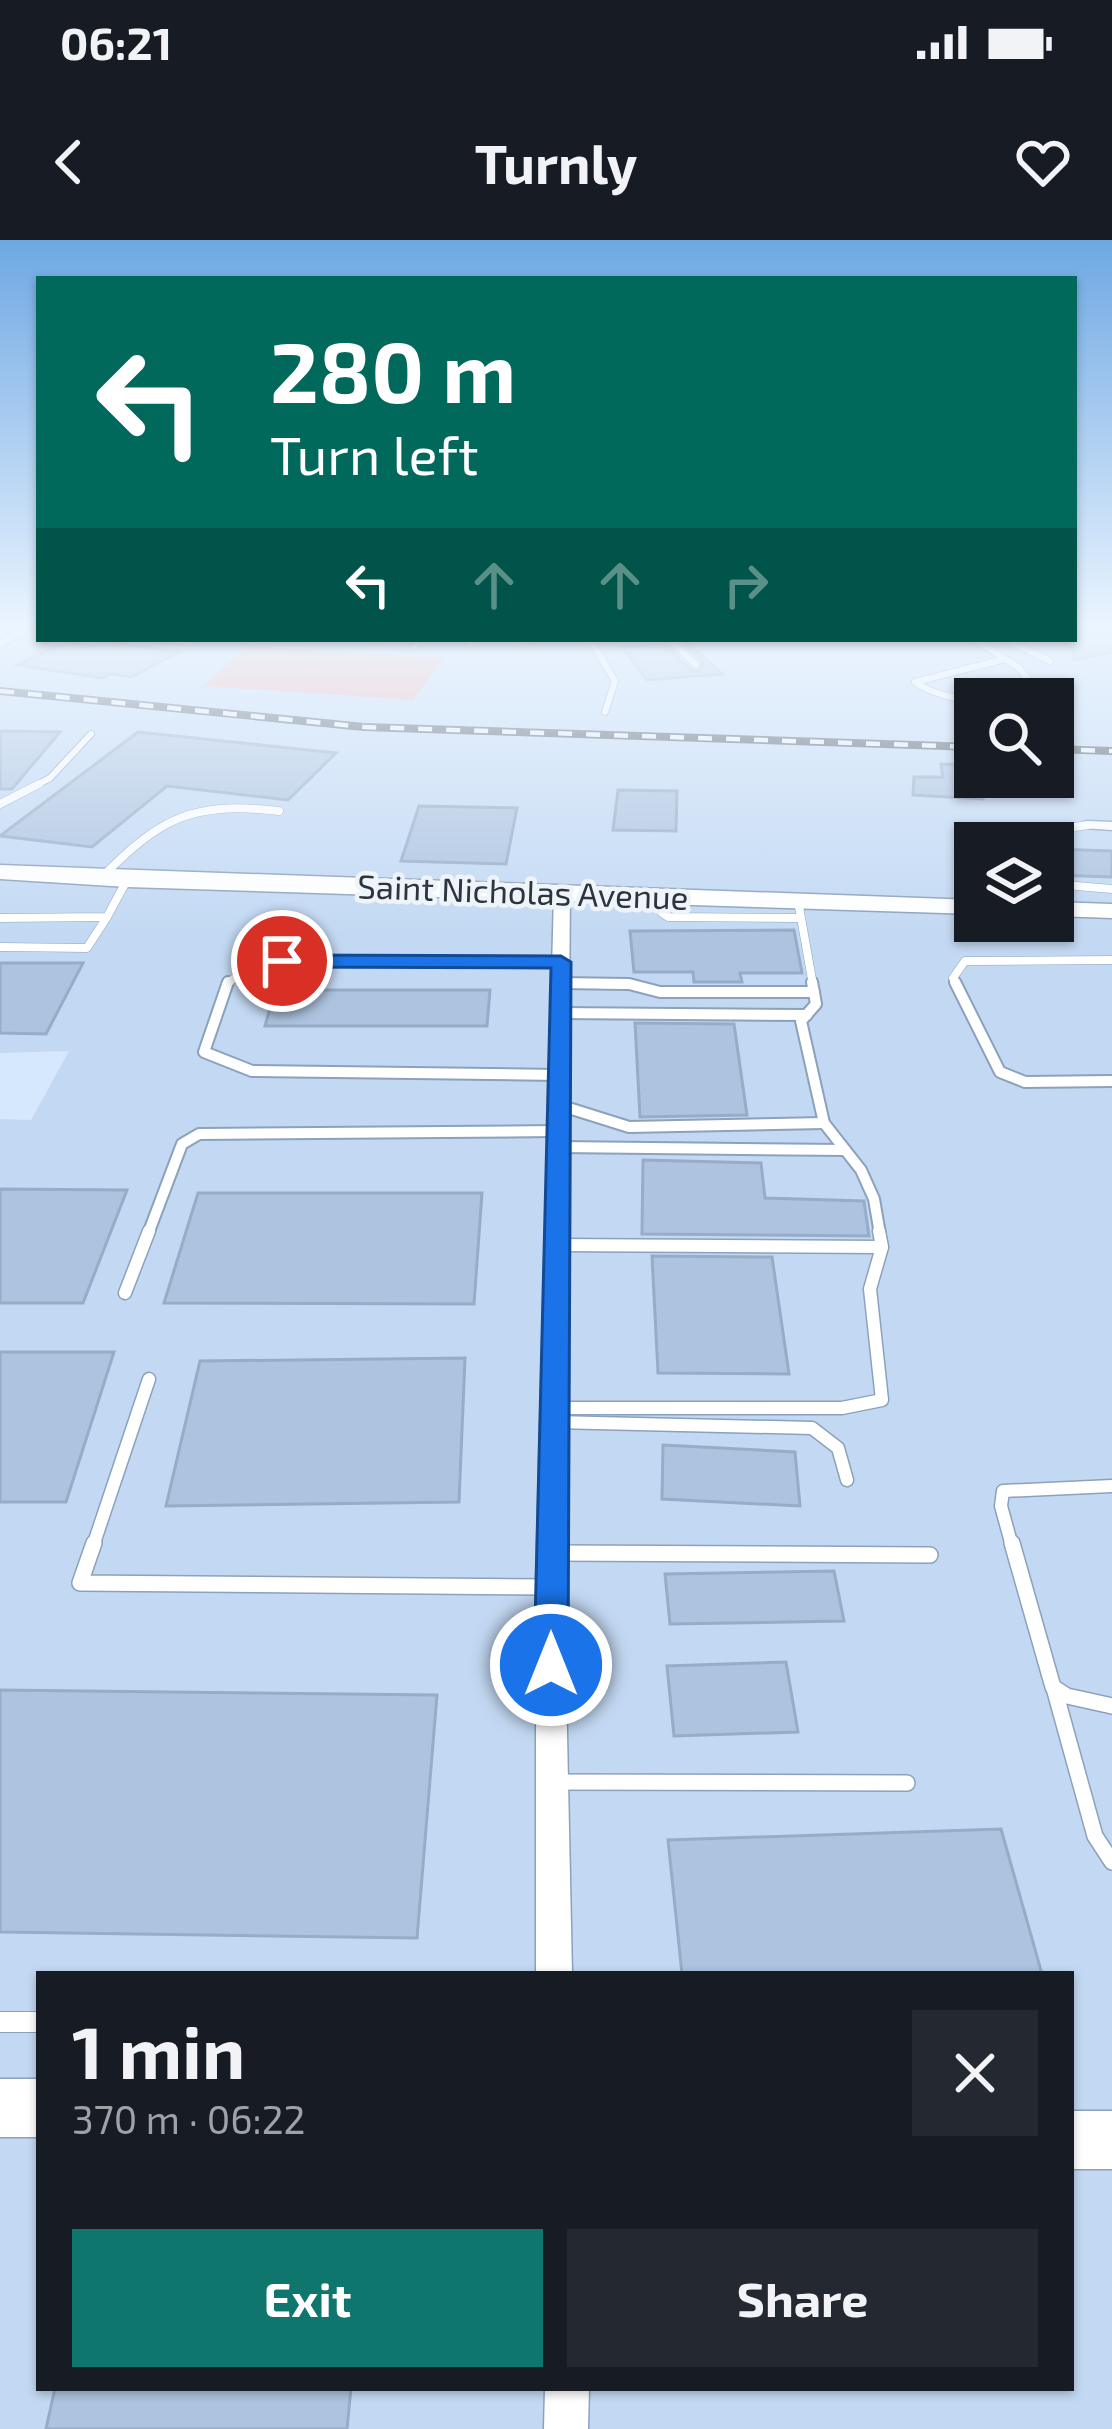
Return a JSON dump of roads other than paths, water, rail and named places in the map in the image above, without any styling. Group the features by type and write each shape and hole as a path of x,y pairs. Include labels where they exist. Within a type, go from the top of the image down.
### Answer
{"street":[{"path":"1088,825 1112,826"},
{"name":"Saint Nicholas Avenue","path":"0,872 658,896 799,909 954,907"},
{"path":"554,1971 550,1587 562,893"},
{"path":"1074,910 1112,911"},
{"path":"0,2108 36,2108"},
{"path":"1074,2140 1112,2140"},
{"path":"566,2429 567,2391"}],"lane":[{"path":"0,804 50,778 91,734"},
{"path":"100,879 176,812 228,804 279,811"},
{"path":"1074,828 1088,825"},
{"path":"0,947 88,948 128,880"},
{"path":"1074,886 1112,889"},
{"path":"553,1415 871,1405 882,1400 870,1289 882,1247 874,1198 861,1169 824,1123 801,1021 817,1004 799,909"},
{"path":"0,918 107,917"},
{"path":"1112,959 965,961 953,978 1000,1072 1025,1082 1112,1081"},
{"path":"559,1075 252,1071 204,1052 224,983 231,973 251,964 561,973 660,992 814,992"},
{"path":"560,1013 807,1015"},
{"path":"559,1105 629,1126 824,1123"},
{"path":"124,1293 182,1144 199,1133 845,1150"},
{"path":"556,1245 882,1247"},
{"path":"149,1379 80,1583 550,1587"},
{"path":"553,1415 812,1428 835,1441 844,1456 847,1480"},
{"path":"1112,1486 1004,1491 1000,1506 1095,1836 1112,1862"},
{"path":"551,1553 930,1555"},
{"path":"1053,1687 1067,1696 1112,1706"},
{"path":"552,1782 907,1783"},
{"path":"0,2022 36,2022"}],"railway":[{"path":"430,729 954,746"},
{"path":"1074,750 1112,751"}]}
